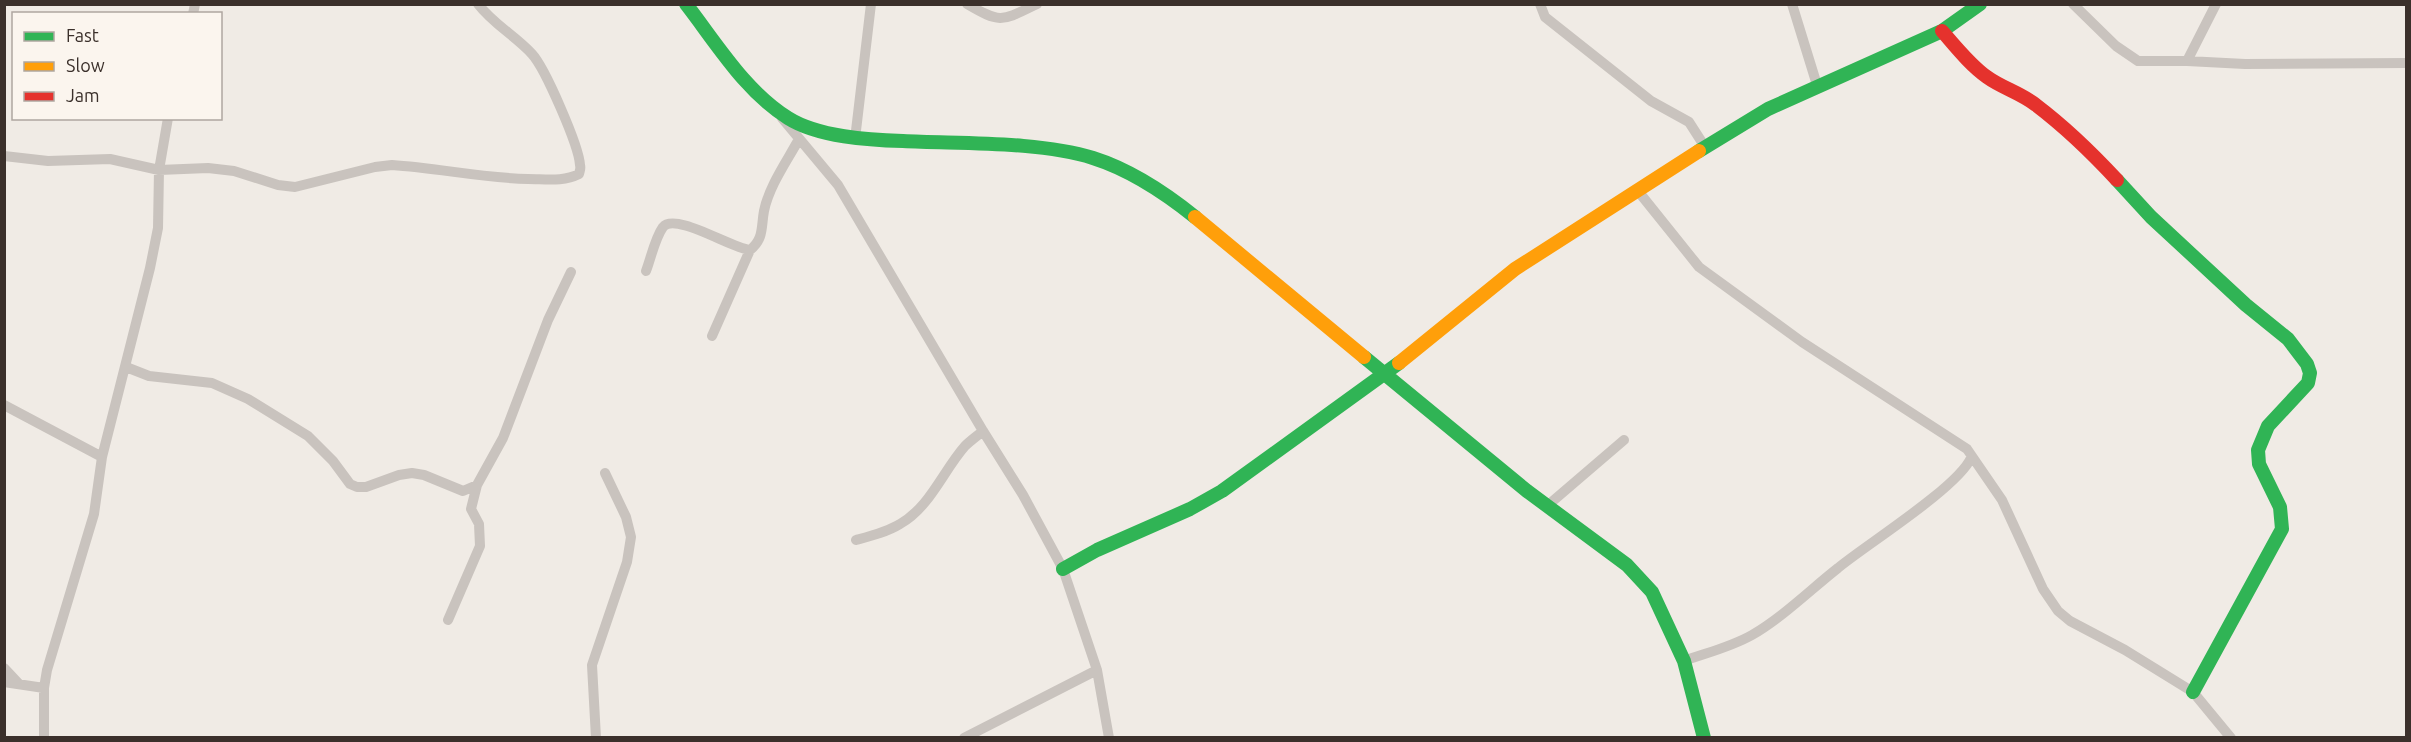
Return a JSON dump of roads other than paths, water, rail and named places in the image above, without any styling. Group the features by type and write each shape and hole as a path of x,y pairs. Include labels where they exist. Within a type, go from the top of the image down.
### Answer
{"street":[{"path":"4,156 48,161 110,159 159,170 208,168 234,171 278,185 295,187 375,167 392,165 498,178 556,180 579,174 581,167 575,147 538,62 524,46 485,14 478,4"},
{"path":"686,4 750,87 774,109 838,185 1023,495 1063,569 1097,670 1109,738"},
{"path":"855,139 871,4"},
{"path":"967,4 990,18 1002,19 1038,4"},
{"path":"1540,4 1545,17 1651,101 1689,122 1705,147"},
{"path":"1792,4 1818,86"},
{"path":"1063,569 1097,550 1190,509 1222,491 1386,373 1515,269 1705,147 1768,109 1896,54 1942,31 1980,4"},
{"path":"2073,4 2116,46 2138,61 2244,64 2406,63"},
{"path":"2187,61 2216,4"},
{"path":"1942,31 1988,78 2018,92 2036,105 2096,158 2151,218 2246,305 2288,339 2307,364 2310,374 2308,383 2258,440 2256,456 2260,469 2283,508 2282,529 2193,692"},
{"path":"774,109 809,128 855,139 1038,148 1092,158 1141,178 1184,208 1547,506 1627,565 1652,592 1666,619 1684,661 1704,738"},
{"path":"44,738 44,688 47,670 94,514 102,457 126,367 158,228 159,170 168,120"},
{"path":"712,336 750,250 758,243 762,234 764,209 769,195 799,139"},
{"path":"1638,191 1699,267 1802,342 1970,453 1971,458 2002,500 2039,580 2058,611 2070,621 2125,650 2193,692 2232,738"},
{"path":"646,271 662,228 668,223 675,222 741,249 750,250"},
{"path":"448,620 480,546 479,525 471,509 477,485 503,438 548,320 571,272"},
{"path":"126,367 149,376 212,383 248,399 308,436 350,483 357,487 366,488 399,475 412,473 424,475 463,491 477,485"},
{"path":"4,405 102,457"},
{"path":"856,540 874,536 900,524 915,513 966,445 983,431"},
{"path":"1547,506 1624,440"},
{"path":"1684,661 1751,636 1774,620 1838,567 1940,491 1968,464 1971,458"},
{"path":"596,738 592,665 627,562 631,537 626,517 605,473"},
{"path":"4,668 19,684"},
{"path":"964,738 1097,670"},
{"path":"4,682 44,688"}]}
